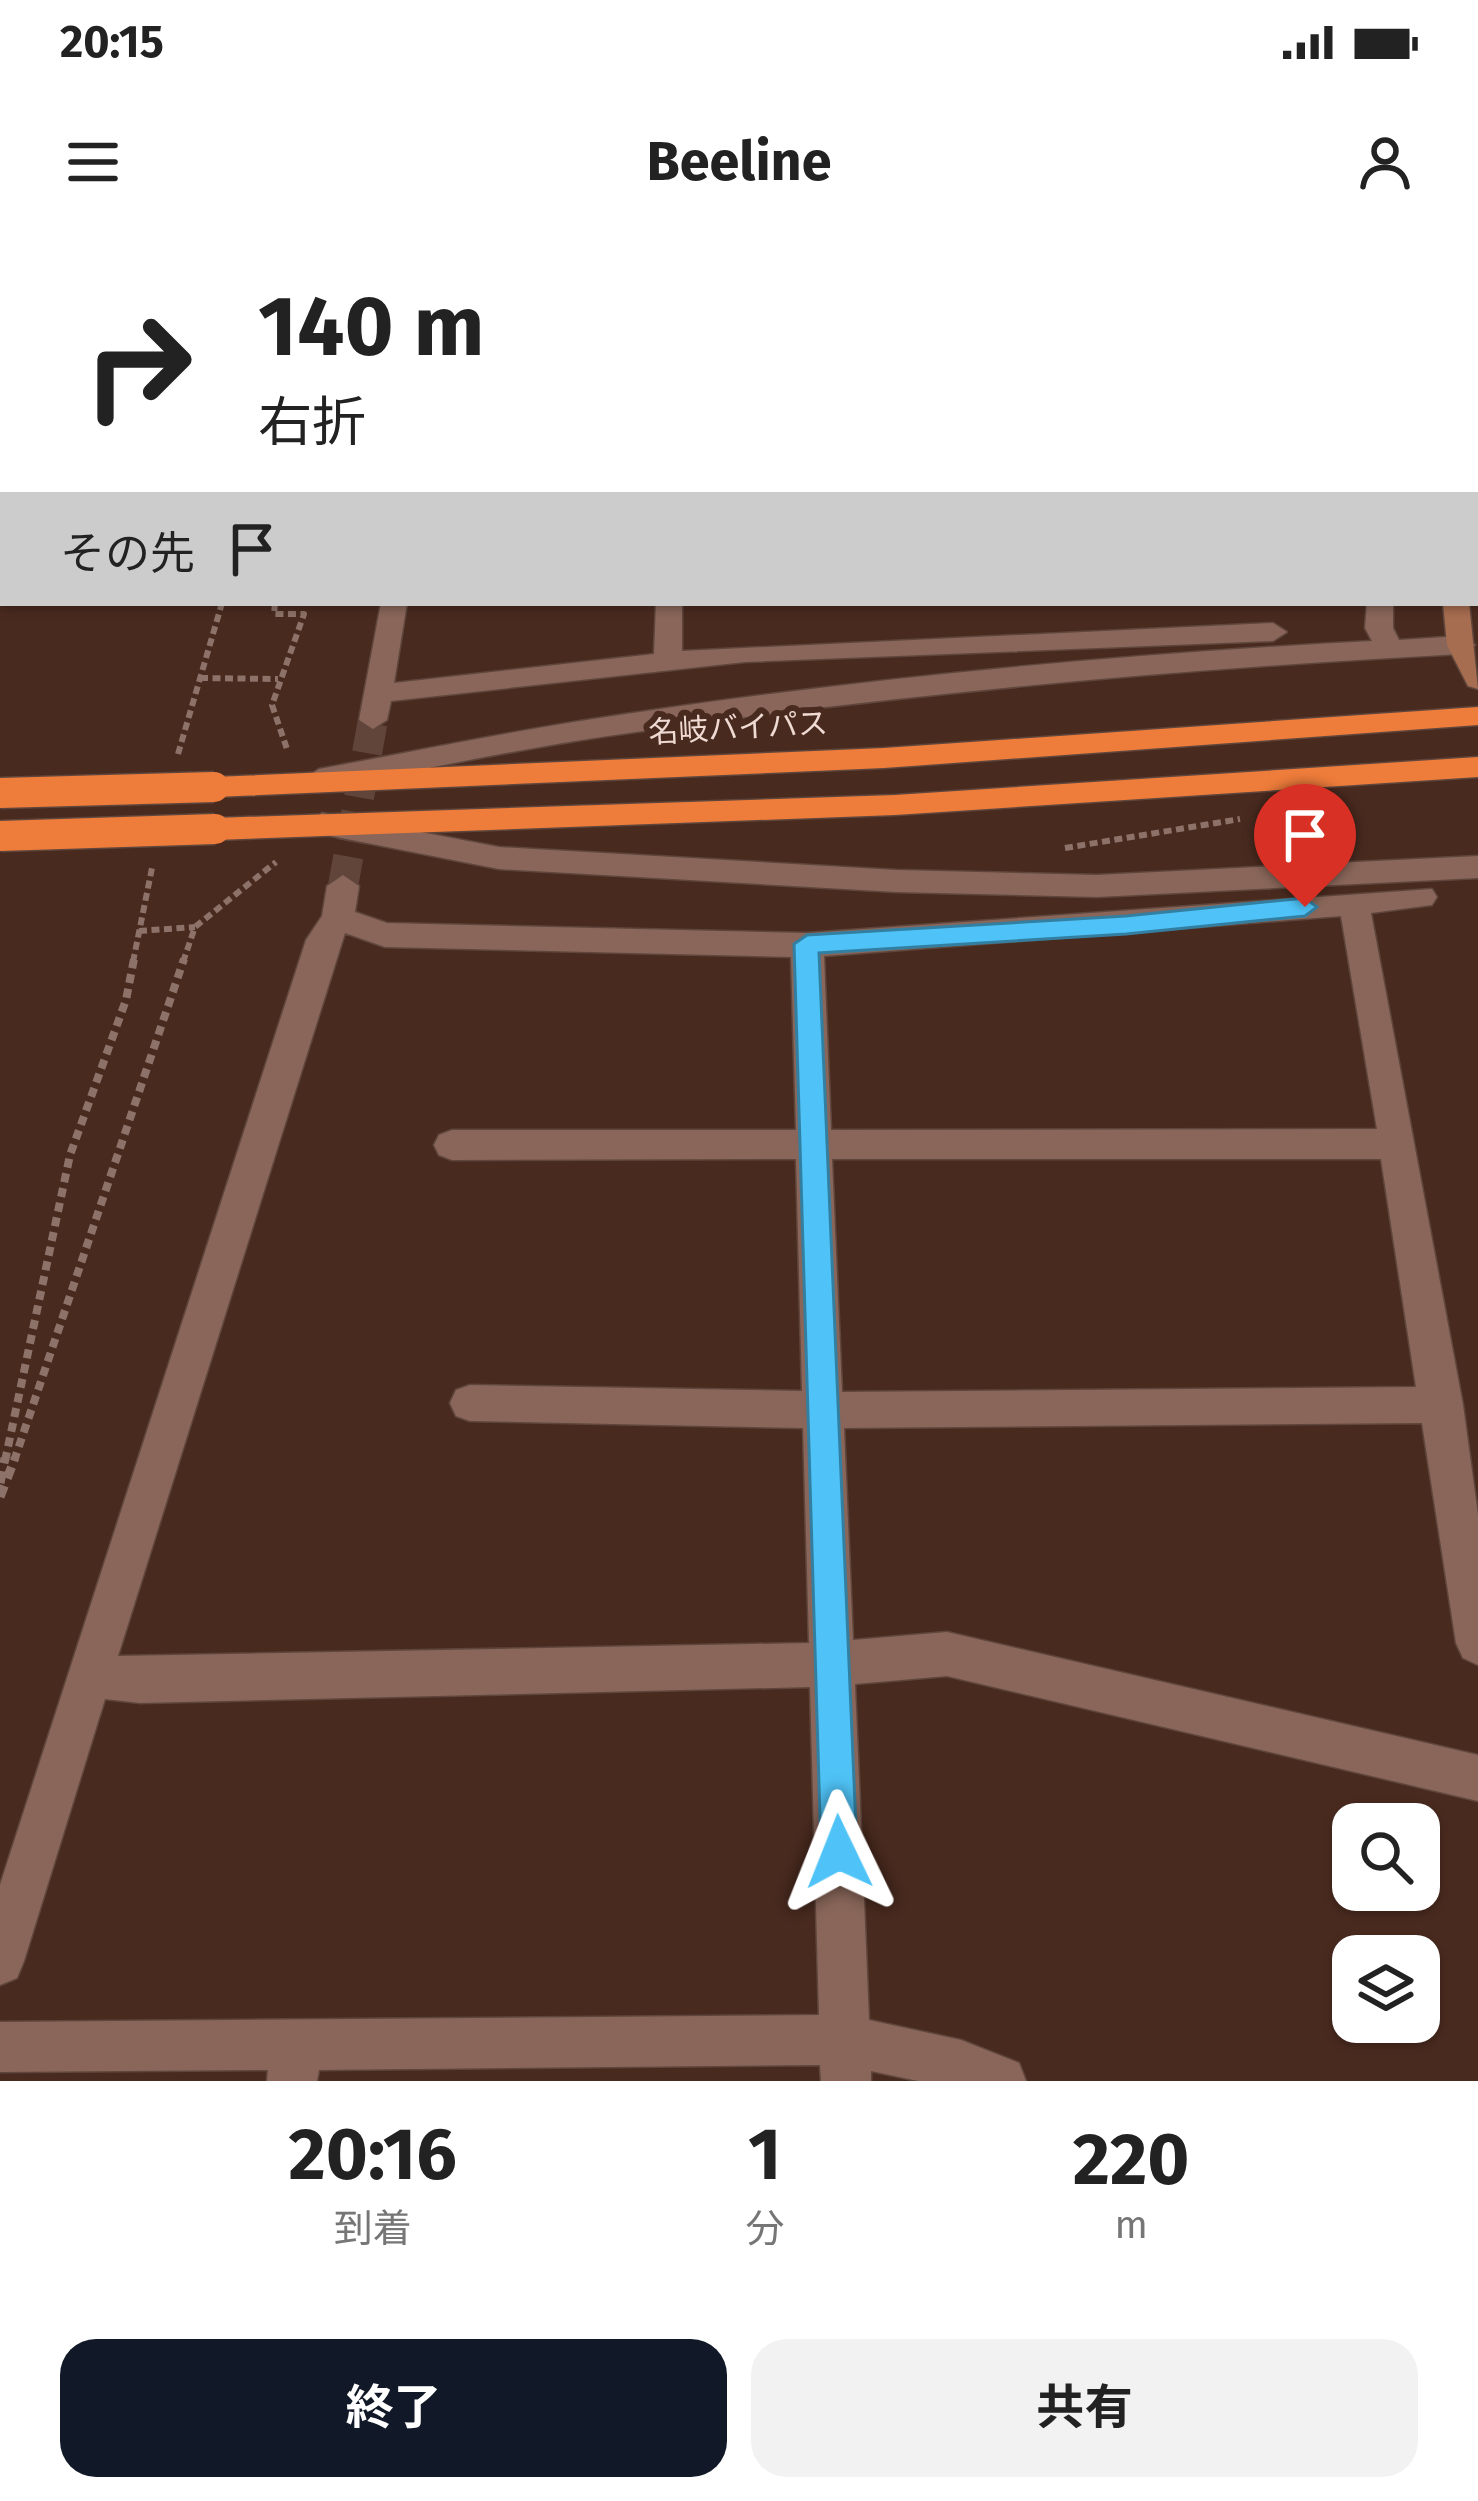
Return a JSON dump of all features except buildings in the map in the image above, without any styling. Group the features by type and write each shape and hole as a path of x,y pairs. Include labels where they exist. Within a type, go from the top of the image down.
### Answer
{"highway":[{"name":"名岐バイパス","path":"0,794 274,786 1243,735 1478,716"},
{"path":"0,836 895,805 1269,785 1478,767"}],"street":[{"path":"393,606 374,707 668,661 1458,622 1478,680"},
{"path":"668,661 669,606"},
{"path":"274,786 610,726 1290,652 1383,626"},
{"path":"316,823 499,858 896,881 1096,886 1478,867"},
{"path":"0,1961 322,940 340,902 385,935 807,944 1126,925 1478,892"},
{"path":"1350,903 1360,925 1443,1406 1478,1643"},
{"path":"807,944 846,2061"},
{"path":"452,1145 1396,1144"},
{"path":"470,1403 825,1410 1443,1406"},
{"path":"92,1675 140,1681 833,1664 947,1654 1478,1778"},
{"path":"0,2048 295,2063 846,2061 961,2065 1000,2081"}],"path":[{"path":"274,606 274,614 304,614 272,705 288,752"},
{"path":"200,678 278,679"},
{"path":"1060,849 1246,818"},
{"path":"0,1497 195,927 281,858"},
{"path":"0,1483 70,1155 126,1000 139,931 195,927"}],"tunnel":[{"path":"343,886 373,720"}],"route":[{"path":"839,1852 807,944 1126,925 1305,907"}]}
